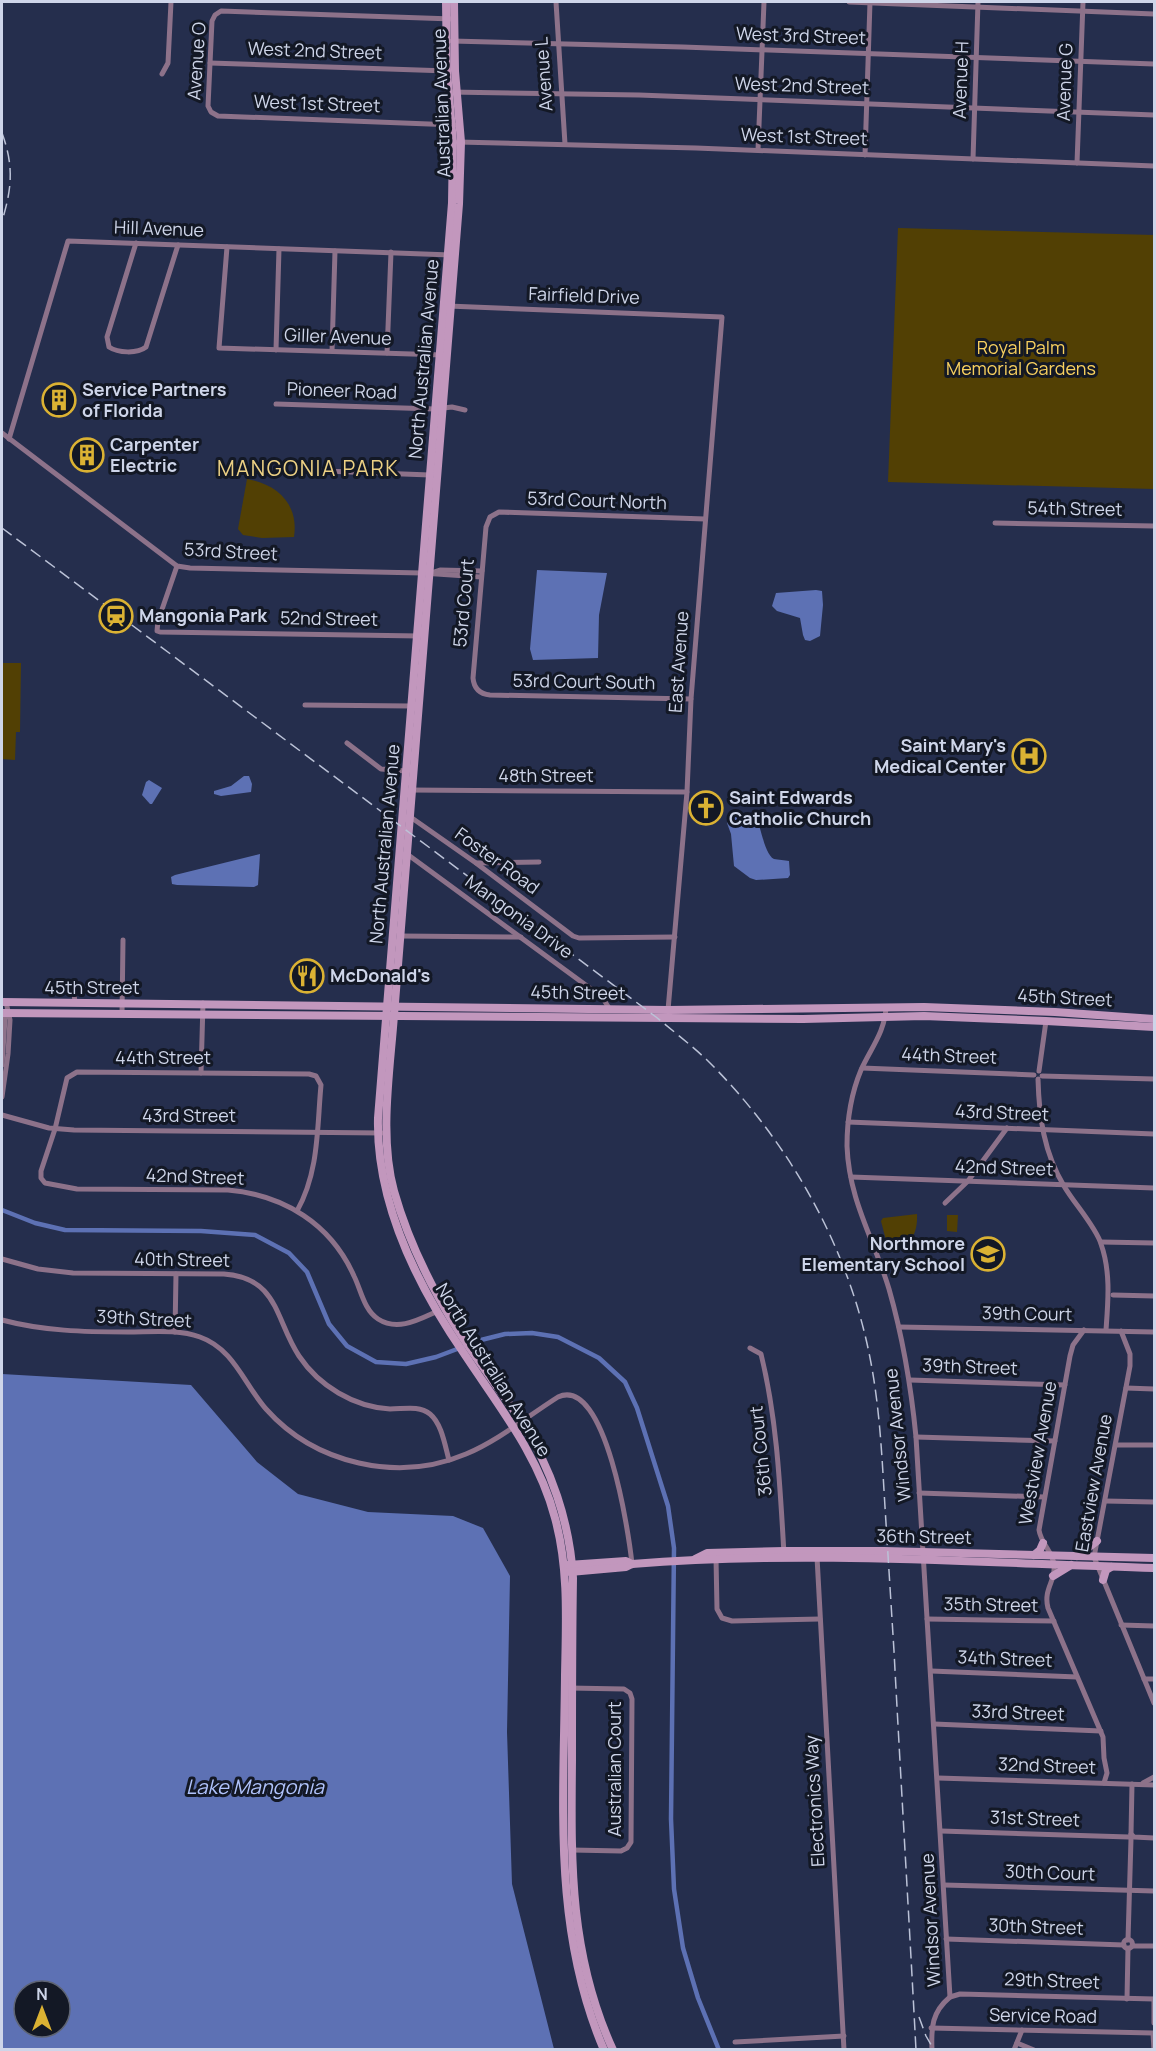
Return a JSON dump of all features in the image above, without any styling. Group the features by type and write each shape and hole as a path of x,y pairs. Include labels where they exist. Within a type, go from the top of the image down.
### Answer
{"main road":[{"name":"Australian Avenue","path":"446,2 457,142 456,204"},
{"name":"Australian Avenue","path":"449,19 454,2"},
{"name":"North Australian Avenue","path":"391,1006 402,812 408,790 456,204"},
{"name":"North Australian Avenue","path":"426,573 430,475 439,409"},
{"name":"North Australian Avenue","path":"421,636 411,706 413,729 406,771 410,817 400,936 377,1133 382,1172 390,1202 415,1269 462,1336 470,1355"},
{"name":"45th Street","path":"4,1002 668,1010 886,1007 1055,1012 1155,1019"},
{"name":"45th Street","path":"4,1013 803,1019 886,1016 1046,1021 1155,1028"},
{"name":"North Australian Avenue","path":"390,1015 387,1133 394,1191 454,1340 470,1355 543,1460 566,1530 569,1688 566,1904 573,1949 589,2010 604,2049"},
{"path":"1076,1557 1097,1541"},
{"path":"1034,1555 1043,1543"},
{"name":"36th Street","path":"568,1569 626,1561 632,1564 716,1557 816,1554 1053,1560 1076,1557 1155,1558"},
{"name":"36th Street","path":"923,1556 1034,1555 1071,1565 1155,1568"},
{"path":"1053,1576 1071,1565"},
{"path":"1103,1580 1106,1570 1112,1566"},
{"name":"North Australian Avenue","path":"568,1850 580,1945 596,2006 613,2049"}],"street":[{"path":"162,74 168,63 171,2"},
{"name":"Avenue L","path":"556,2 565,144"},
{"path":"758,150 764,2"},
{"path":"849,2 977,4 1083,12 1155,14"},
{"path":"866,154 870,2"},
{"name":"Avenue G","path":"1077,163 1083,2"},
{"name":"Avenue H","path":"973,159 977,4"},
{"name":"Avenue O","path":"211,112 208,106 212,21 218,12 449,19"},
{"name":"West 3rd Street","path":"450,41 1155,64"},
{"name":"West 2nd Street","path":"210,63 451,71"},
{"name":"West 2nd Street","path":"453,92 760,100 1155,115"},
{"name":"West 1st Street","path":"211,112 218,116 455,125"},
{"name":"West 1st Street","path":"457,142 758,150 1155,166"},
{"name":"Hill Avenue","path":"9,439 68,241 452,255"},
{"path":"136,243 107,337 109,347 115,350 141,351 146,347 178,245"},
{"name":"Giller Avenue","path":"227,247 219,348 444,355"},
{"path":"276,350 279,249"},
{"path":"332,351 335,250"},
{"path":"387,353 391,252"},
{"name":"Fairfield Drive","path":"448,306 722,317"},
{"name":"East Avenue","path":"668,1010 687,792 691,699 722,317"},
{"name":"Pioneer Road","path":"276,404 439,409"},
{"name":"53rd Street","path":"2,433 177,566 426,573 440,570 482,574"},
{"path":"297,470 430,475"},
{"name":"53rd Court North","path":"490,517 499,512 705,519"},
{"name":"53rd Court","path":"478,691 473,678 486,527 490,517"},
{"name":"54th Street","path":"995,523 1155,526"},
{"name":"52nd Street","path":"177,566 158,621 157,631 160,632 421,636"},
{"name":"53rd Court South","path":"478,691 490,695 691,699"},
{"path":"305,705 411,706"},
{"path":"347,743 381,769 406,771"},
{"name":"48th Street","path":"408,790 687,792"},
{"name":"Foster Road","path":"402,812 476,863 573,936 579,938 675,937"},
{"name":"Mangonia Drive","path":"407,854 602,996 609,1008"},
{"path":"476,863 539,862"},
{"path":"400,936 522,937"},
{"path":"122,1014 123,940"},
{"path":"73,986 75,1002"},
{"path":"2,1096 4,1002"},
{"path":"201,1073 202,1003"},
{"name":"Windsor Avenue","path":"886,1007 883,1029 862,1068 853,1094 848,1122 848,1147 856,1202 882,1270 899,1327 910,1380 916,1437 950,1997 936,2012 931,2028"},
{"path":"1046,1021 1038,1076 1042,1130 1052,1162 1063,1185 1101,1242 1108,1277 1106,1330"},
{"path":"2,1079 4,1067"},
{"name":"44th Street","path":"862,1068 1155,1080"},
{"name":"44th Street","path":"56,1129 66,1081 69,1075 77,1072 313,1074 321,1085 317,1132"},
{"name":"43rd Street","path":"2,1115 56,1129 74,1131 387,1133"},
{"name":"43rd Street","path":"848,1122 1155,1134"},
{"path":"945,1203 968,1181 1007,1128"},
{"name":"42nd Street","path":"56,1129 40,1174 42,1181 50,1185 77,1189 242,1192 270,1198 297,1210 318,1226 338,1248 350,1266 366,1306 376,1318 387,1324 402,1325 441,1309"},
{"path":"297,1210 312,1178 317,1132"},
{"name":"42nd Street","path":"851,1177 1155,1188"},
{"path":"1101,1242 1155,1243"},
{"name":"40th Street","path":"2,1258 22,1265 57,1272 231,1275 254,1282 273,1302 298,1355 319,1379 336,1392 367,1405 416,1408 429,1413 438,1423 449,1460"},
{"path":"175,1332 176,1274"},
{"path":"1113,1295 1155,1296"},
{"name":"39th Street","path":"2,1320 55,1330 175,1332 201,1337 219,1347 231,1358 250,1390 268,1411 296,1436 326,1453 352,1462 386,1467 422,1466 449,1460 476,1449 518,1423"},
{"name":"39th Court","path":"899,1327 1155,1332"},
{"name":"Westview Avenue","path":"1053,1560 1043,1543 1039,1530 1073,1346 1084,1330"},
{"name":"Eastview Avenue","path":"1121,1331 1130,1358 1094,1557 1155,1703"},
{"name":"36th Court","path":"750,1348 761,1354 771,1400 777,1442 784,1555"},
{"name":"39th Street","path":"910,1380 1065,1385"},
{"path":"1126,1388 1155,1389"},
{"path":"518,1423 565,1394 577,1396 587,1407 599,1425 617,1478 627,1521 632,1564"},
{"path":"916,1437 1055,1441"},
{"path":"1116,1444 1155,1445"},
{"path":"919,1493 1044,1497"},
{"path":"1105,1501 1155,1502"},
{"name":"Electronics Way","path":"816,1554 844,2049"},
{"path":"716,1557 717,1609 722,1618 732,1621 820,1619"},
{"path":"1053,1560 1053,1576 1046,1593 1046,1601 1101,1731 1107,1773 1104,1783"},
{"name":"35th Street","path":"927,1619 1054,1621"},
{"path":"1121,1625 1155,1626"},
{"name":"34th Street","path":"931,1671 1077,1677"},
{"path":"1144,1679 1155,1679"},
{"name":"Australian Court","path":"568,1850 621,1851 631,1842 632,1699 630,1693 624,1689 569,1688"},
{"name":"33rd Street","path":"934,1724 1101,1731"},
{"path":"1127,1999 1132,1784 1143,1783 1155,1777"},
{"name":"32nd Street","path":"938,1778 1155,1785"},
{"name":"31st Street","path":"941,1831 1155,1838"},
{"name":"30th Court","path":"944,1885 1155,1891"},
{"name":"30th Street","path":"946,1939 1155,1946"},
{"name":"29th Street","path":"950,1997 960,1994 1154,1999"},
{"path":"1154,1999 1154,2023"},
{"path":"931,2028 932,2049"},
{"name":"Service Road","path":"931,2028 1154,2033"},
{"path":"1014,2049 1022,2030"},
{"path":"1154,2033 1154,2049"},
{"path":"735,2042 844,2036"},
{"path":"1017,2043 1034,2049"}],"green space":[{"name":"Royal Palm Memorial Gardens","path":"898,228 1154,235 1154,489 888,482"},
{"path":"247,479 268,486 284,497 293,515 294,537 262,538 243,535 238,529"},
{"path":"2,663 21,663 20,732 16,732 15,760 2,759"},
{"path":"917,1214 916,1228 911,1239 902,1247 889,1252 881,1221 883,1218"},
{"path":"947,1215 958,1215 957,1232 947,1231"}],"water":[{"path":"537,570 607,573 599,615 598,658 533,660 530,649"},
{"path":"822,591 820,636 810,641 805,640 800,618 777,611 772,606 776,593"},
{"path":"244,776 249,776 252,784 251,792 221,796 214,794 214,791 231,786"},
{"path":"149,780 162,788 152,804 142,795 146,782"},
{"path":"739,813 755,815 765,846 771,856 774,859 789,861 790,875 788,878 756,880 734,866 731,834 727,823 733,815"},
{"path":"260,854 258,885 254,887 172,884 171,877 175,875"},
{"name":"Lake Mangonia","path":"2,1374 191,1385 257,1462 298,1494 368,1512 453,1516 483,1528 510,1576 507,1732 512,1884 554,2049 2,2049"}],"waterway":[{"path":"2,1210 35,1223 65,1230 201,1231 255,1235 289,1253 307,1272 329,1324 347,1346 376,1362 406,1364 436,1357 481,1340 505,1334 532,1333 558,1337 599,1358 625,1382 637,1408 668,1506 674,1548 671,1819 674,1889 683,1948 698,1998 719,2050"}],"railway":[{"path":"2,133 10,167 10,187 2,221"},
{"path":"2,528 688,1043 737,1092 764,1125 812,1199 832,1238 861,1321 871,1363 879,1417 916,2050"},
{"path":"919,2017 934,2050"}],"place":[{"name":"Service Partners of Florida","path":"59,400"},
{"name":"Carpenter Electric","path":"87,455"},
{"name":"Mangonia Park","path":"116,616"},
{"name":"Saint Mary's Medical Center","path":"1029,756"},
{"name":"Saint Edwards Catholic Church","path":"706,808"},
{"name":"McDonald's","path":"307,976"},
{"name":"Northmore Elementary School","path":"988,1254"}],"district":[{"name":"MANGONIA PARK","path":"308,469"}]}
